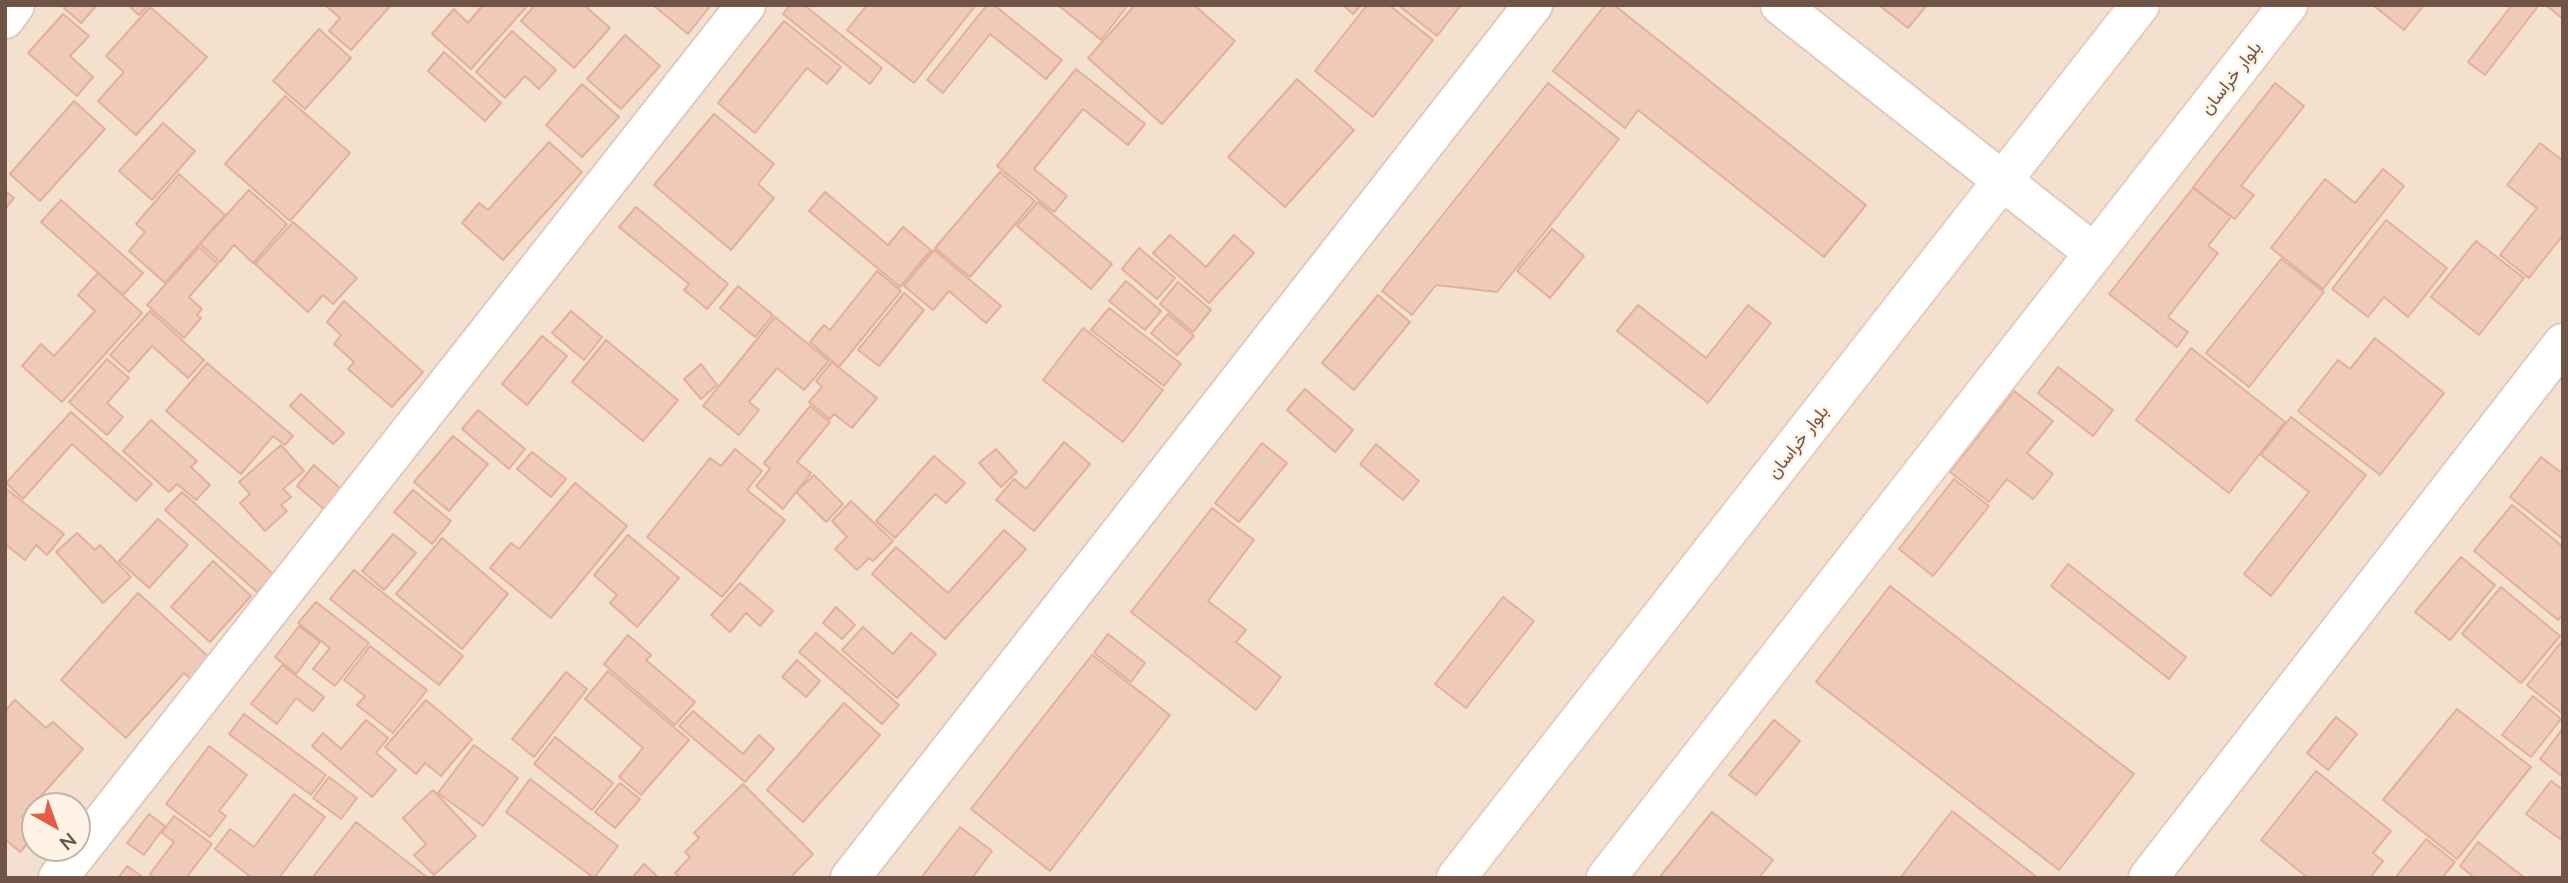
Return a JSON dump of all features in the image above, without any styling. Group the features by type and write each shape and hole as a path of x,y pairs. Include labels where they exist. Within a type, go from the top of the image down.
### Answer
{"street":[{"path":"5,19 15,5"},
{"path":"58,878 746,5"},
{"path":"850,878 1533,5"},
{"path":"1780,5 2094,253"},
{"name":"بلوار خراسان","path":"1456,878 2140,5"},
{"name":"بلوار خراسان","path":"1605,878 2288,5"},
{"path":"2148,878 2563,343"}],"shaded area":[{"path":"5,5 2563,5 2563,878 5,878"}],"building":[{"path":"67,5 97,5 81,23 64,8"},
{"path":"128,5 148,5 139,15"},
{"path":"325,5 391,5 351,50 329,31 340,18"},
{"path":"483,5 528,5 471,69 432,34 454,9 468,23"},
{"path":"535,5 584,5 610,28 574,68 521,21"},
{"path":"653,5 711,5 688,34"},
{"path":"790,5 804,5 882,68 870,84 783,14"},
{"path":"867,5 976,5 914,83 847,30"},
{"path":"987,5 994,5 1062,60 1046,79 990,34 943,93 927,80"},
{"path":"1058,5 1128,5 1101,40"},
{"path":"1135,5 1194,5 1235,41 1162,124 1088,58"},
{"path":"1343,5 1361,5 1353,14"},
{"path":"1367,5 1389,5 1433,40 1373,117 1315,71"},
{"path":"1398,5 1461,5 1437,36"},
{"path":"1605,5 1614,5 1866,205 1824,257 1638,110 1625,128 1553,71"},
{"path":"1879,5 1927,5 1908,28"},
{"path":"2373,5 2424,5 2404,30"},
{"path":"2512,5 2539,5 2485,75 2468,62"},
{"path":"2546,5 2563,5 2563,19"},
{"path":"150,7 207,57 136,135 98,101 124,72 106,56"},
{"path":"63,14 89,36 70,56 93,77 77,96 28,53"},
{"path":"784,21 841,67 827,84 807,68 755,133 718,103"},
{"path":"319,29 351,58 305,109 273,81"},
{"path":"512,31 556,70 539,89 525,76 505,98 476,72"},
{"path":"625,35 660,66 621,109 587,79"},
{"path":"444,52 501,103 485,121 428,71"},
{"path":"1076,69 1145,124 1128,145 1083,109 1034,169 1067,196 1054,212 997,166"},
{"path":"1297,79 1354,130 1285,207 1228,157"},
{"path":"1548,83 1619,139 1497,292 1436,285 1412,315 1382,291"},
{"path":"2275,83 2304,106 2241,186 2254,195 2235,219 2193,187"},
{"path":"582,84 619,117 582,157 546,125"},
{"path":"285,96 350,153 290,221 225,164"},
{"path":"74,101 105,129 40,201 10,174"},
{"path":"714,114 774,164 758,184 774,198 731,250 654,185"},
{"path":"163,123 195,151 152,200 119,171"},
{"path":"549,142 582,172 503,260 462,223 479,203 488,210"},
{"path":"2540,143 2563,161 2563,235 2529,278 2500,255 2537,208 2507,185"},
{"path":"2383,169 2404,186 2323,289 2271,248 2325,179 2355,203"},
{"path":"1000,172 1035,201 970,277 935,248"},
{"path":"179,174 225,215 165,283 129,251 145,232 136,224"},
{"path":"2193,188 2231,217 2208,246 2218,253 2168,317 2188,332 2177,347 2109,294"},
{"path":"249,190 287,224 253,263 234,245 220,262 200,244"},
{"path":"5,191 14,198 5,209"},
{"path":"825,192 888,245 903,227 931,250 900,287 809,211"},
{"path":"61,200 143,273 123,295 41,222"},
{"path":"1038,202 1112,264 1091,289 1017,226"},
{"path":"636,207 728,284 707,309 684,290 689,284 619,227"},
{"path":"2386,220 2447,268 2408,317 2384,297 2368,317 2332,289"},
{"path":"293,222 357,278 333,304 323,295 308,312 255,264"},
{"path":"1552,229 1584,256 1550,298 1517,271"},
{"path":"1170,235 1206,267 1234,235 1254,253 1209,303 1153,253"},
{"path":"2476,241 2524,278 2479,335 2431,297"},
{"path":"199,247 218,264 189,297 202,309 197,315 201,318 184,338 147,305"},
{"path":"1139,248 1175,278 1157,299 1122,269"},
{"path":"934,250 1001,306 986,323 949,291 933,310 904,286"},
{"path":"2281,259 2324,292 2249,387 2206,353"},
{"path":"877,271 901,291 839,367 810,342 824,325 830,330"},
{"path":"98,273 142,313 62,402 22,366 41,344 54,356 95,311 78,295"},
{"path":"1126,281 1161,311 1145,330 1109,301"},
{"path":"1178,282 1211,310 1193,332 1160,304"},
{"path":"738,286 773,315 755,337 720,308"},
{"path":"904,293 924,310 879,366 858,350"},
{"path":"1378,295 1410,322 1354,390 1322,363"},
{"path":"344,301 423,372 392,407 348,369 354,362 334,344 341,335 327,322"},
{"path":"1638,305 1706,358 1748,305 1771,323 1708,403 1617,331"},
{"path":"1109,308 1181,364 1164,386 1091,330"},
{"path":"150,311 204,360 188,378 152,346 129,372 110,355"},
{"path":"571,311 602,337 584,360 552,333"},
{"path":"1168,314 1194,336 1177,355 1151,333"},
{"path":"775,317 829,361 804,390 777,368 749,402 759,410 739,435 703,406"},
{"path":"1083,328 1163,390 1123,442 1043,380"},
{"path":"542,336 567,356 527,405 502,384"},
{"path":"2375,338 2444,393 2380,475 2298,411 2338,360 2350,369"},
{"path":"606,340 678,400 643,441 572,382"},
{"path":"2191,348 2285,422 2229,493 2136,420"},
{"path":"107,359 129,378 107,403 123,417 107,435 69,402"},
{"path":"832,362 877,398 852,428 834,414 830,419 809,402 822,387 816,381"},
{"path":"207,363 293,436 285,445 273,436 241,474 166,411"},
{"path":"701,364 717,385 701,399 684,379"},
{"path":"2058,367 2113,410 2093,436 2038,393"},
{"path":"1305,389 1353,430 1335,452 1287,410"},
{"path":"2014,391 2053,421 2027,453 2053,474 2033,499 2007,479 1989,502 1950,472"},
{"path":"301,394 344,433 333,444 290,406"},
{"path":"810,406 830,422 797,462 811,473 783,509 756,486 770,469 764,463"},
{"path":"478,410 525,449 509,469 462,429"},
{"path":"71,412 152,484 136,501 72,444 23,499 6,483"},
{"path":"2291,417 2366,475 2271,596 2244,574 2309,492 2261,455"},
{"path":"151,420 197,461 191,467 210,485 196,500 177,484 169,492 123,451"},
{"path":"453,436 488,464 449,511 414,482"},
{"path":"1064,442 1090,464 1034,531 996,500 1014,479 1026,489"},
{"path":"1262,443 1287,463 1239,522 1215,503"},
{"path":"1376,444 1419,481 1403,500 1360,464"},
{"path":"281,445 304,471 283,489 291,497 281,505 287,511 265,531 240,503 250,494 239,482"},
{"path":"735,449 762,471 747,490 785,520 722,597 647,537 710,458 721,466"},
{"path":"996,449 1017,472 1001,487 979,463"},
{"path":"532,452 566,479 551,497 517,469"},
{"path":"934,456 965,483 946,503 935,494 895,538 876,521"},
{"path":"2541,457 2563,474 2563,539 2510,497"},
{"path":"314,465 342,490 325,510 297,486"},
{"path":"814,475 843,504 826,522 796,492"},
{"path":"1954,479 1989,506 1933,576 1899,549"},
{"path":"575,483 627,526 551,618 490,568 511,543 519,549"},
{"path":"5,488 64,534 47,555 36,545 25,560 5,544"},
{"path":"413,490 451,521 432,544 394,512"},
{"path":"182,492 273,574 257,592 165,510"},
{"path":"851,501 893,541 873,561 869,558 857,570 835,549 847,537 832,521"},
{"path":"2512,505 2563,547 2563,614 2558,620 2474,551"},
{"path":"1212,508 1254,540 1208,601 1246,630 1236,642 1281,677 1256,710 1131,612"},
{"path":"158,519 188,545 149,588 119,561"},
{"path":"1004,530 1026,549 945,639 872,574 896,547 948,593"},
{"path":"77,533 95,550 100,545 131,577 103,603 56,552"},
{"path":"393,534 416,553 384,590 362,571"},
{"path":"628,535 679,578 637,627 610,603 617,595 594,575"},
{"path":"442,538 508,594 462,649 396,594"},
{"path":"2461,557 2495,585 2450,640 2415,612"},
{"path":"213,561 251,596 210,642 171,607"},
{"path":"2068,564 2186,657 2169,679 2051,586"},
{"path":"354,570 463,656 439,685 330,599"},
{"path":"740,583 773,611 760,626 746,613 730,632 711,615"},
{"path":"1890,586 2134,774 2059,870 1816,682"},
{"path":"2501,587 2560,636 2521,683 2462,634"},
{"path":"138,593 210,658 191,679 184,673 126,738 61,680"},
{"path":"1503,597 1534,621 1466,708 1435,684"},
{"path":"316,602 369,643 335,686 313,669 330,648 298,623"},
{"path":"836,607 855,625 842,639 823,623"},
{"path":"299,626 320,642 296,674 275,657"},
{"path":"863,627 893,654 911,633 936,654 897,698 842,650"},
{"path":"816,633 899,705 882,724 799,652"},
{"path":"1108,634 1145,663 1131,682 1094,653"},
{"path":"628,635 651,655 646,660 695,702 675,725 604,664"},
{"path":"2563,640 2563,714 2527,685"},
{"path":"370,646 427,690 393,733 357,705 365,696 344,680"},
{"path":"1092,655 1170,715 1050,871 971,809"},
{"path":"797,660 820,681 806,697 782,677"},
{"path":"282,665 324,697 313,711 296,698 277,724 251,704"},
{"path":"608,671 689,740 641,795 619,777 643,748 585,699"},
{"path":"566,672 587,689 534,757 512,739"},
{"path":"2533,696 2561,719 2531,757 2502,735"},
{"path":"15,700 46,728 53,722 83,749 44,792 21,792 20,852 5,839 5,711"},
{"path":"426,700 472,739 441,776 425,763 416,774 385,747"},
{"path":"844,703 880,735 803,822 767,790"},
{"path":"2457,709 2531,767 2457,859 2383,800"},
{"path":"693,711 743,754 759,735 774,749 745,782 679,726"},
{"path":"244,714 326,775 311,795 229,734"},
{"path":"2336,717 2357,734 2328,770 2307,753"},
{"path":"366,720 388,738 376,753 396,770 372,797 312,746 323,733 341,749"},
{"path":"1774,720 1800,741 1756,795 1729,775"},
{"path":"2563,728 2563,777 2540,759"},
{"path":"555,737 613,783 592,810 534,764"},
{"path":"474,745 518,778 483,826 438,793"},
{"path":"209,746 247,775 219,811 226,816 210,837 166,804"},
{"path":"2316,771 2391,831 2373,853 2383,861 2370,878 2308,878 2261,840"},
{"path":"329,777 357,798 341,819 313,798"},
{"path":"530,779 618,846 594,878 506,812"},
{"path":"2551,781 2563,790 2563,841 2526,814"},
{"path":"620,783 640,799 615,828 595,812"},
{"path":"743,784 813,854 790,878 680,878 675,873 690,857 685,852 699,838 694,833"},
{"path":"433,790 476,836 434,875 414,855 426,844 403,818"},
{"path":"294,794 325,817 279,878 252,878 215,849 230,829 254,847"},
{"path":"1952,811 2038,878 1900,878"},
{"path":"1712,812 1773,860 1759,878 1659,878"},
{"path":"149,814 165,826 144,855 127,843"},
{"path":"174,816 212,844 186,878 155,878 150,874 174,842 162,833"},
{"path":"356,822 428,878 312,878"},
{"path":"960,827 992,851 972,878 921,878"},
{"path":"2426,839 2455,862 2442,878 2395,878"},
{"path":"2478,842 2525,878 2475,878 2460,866"},
{"path":"644,864 659,878 632,878"},
{"path":"127,866 144,878 118,878"}]}
